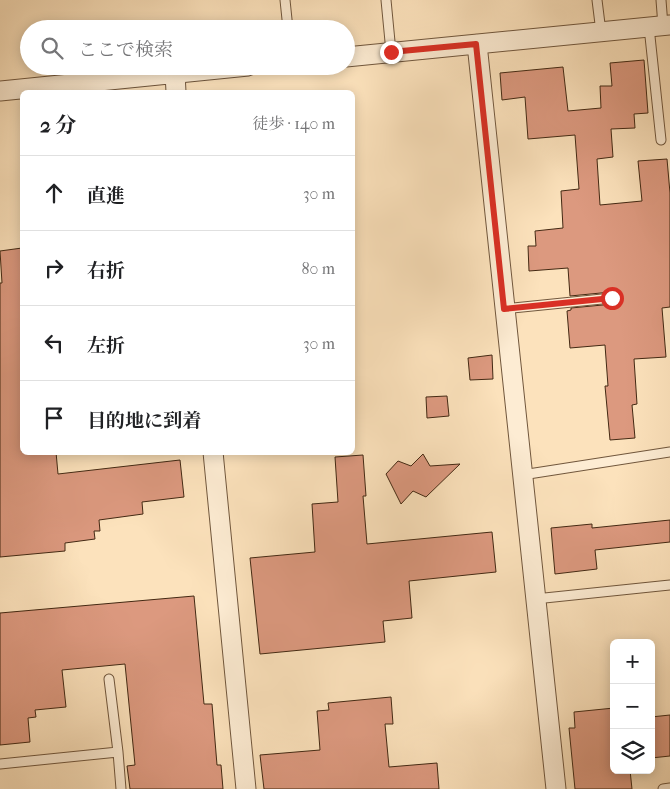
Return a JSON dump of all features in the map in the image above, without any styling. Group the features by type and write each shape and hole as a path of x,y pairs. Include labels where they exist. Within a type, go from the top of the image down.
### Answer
{"street":[{"path":"355,55 661,26"},
{"path":"476,44 556,789"},
{"path":"0,90 163,75"},
{"path":"174,75 176,90"},
{"path":"213,455 246,789"}],"lane":[{"path":"285,0 287,20"},
{"path":"386,0 391,52"},
{"path":"597,0 601,32"},
{"path":"660,0 661,140"},
{"path":"504,309 612,298"},
{"path":"522,475 670,452"},
{"path":"535,599 670,585"},
{"path":"109,679 122,789"},
{"path":"0,764 118,752"},
{"path":"663,789 670,788"}],"building":[{"path":"644,60 648,113 634,114 635,128 611,129 613,157 597,159 600,205 642,201 638,161 667,159 670,193 670,307 662,308 666,357 634,359 637,404 632,405 635,438 610,440 605,386 608,386 605,345 570,348 567,311 571,310 571,308 613,304 617,301 617,295 611,292 570,296 568,268 529,271 528,246 536,246 535,231 563,228 561,191 579,189 575,135 528,139 525,97 502,100 500,73 563,67 568,111 601,108 600,86 612,86 610,63"},
{"path":"20,248 20,455 56,455 58,474 180,460 184,497 142,502 143,514 99,520 100,531 94,531 95,539 65,543 65,551 0,557 0,283 2,283 0,251"},
{"path":"492,355 493,379 470,380 468,358"},
{"path":"447,396 449,416 427,418 426,397"},
{"path":"423,454 430,466 460,464 426,497 413,491 401,504 386,474 398,461 411,466"},
{"path":"363,455 366,496 363,496 367,544 492,532 496,572 409,581 412,618 383,621 385,642 260,654 250,558 315,552 312,504 338,502 335,457"},
{"path":"670,520 670,542 595,550 597,569 555,574 551,528 592,524 592,528"},
{"path":"194,596 204,704 212,704 217,765 221,765 223,789 130,789 127,766 135,765 125,664 62,670 66,707 35,710 36,717 28,718 30,742 0,745 0,613"},
{"path":"391,697 393,724 385,724 389,767 437,763 439,789 264,789 260,755 320,750 317,711 329,710 328,703"},
{"path":"610,708 610,774 630,774 632,789 575,789 569,728 575,728 574,712"},
{"path":"670,715 670,756 655,758 655,717"}],"route":[{"path":"391,52 476,44 504,309 612,298"}]}
